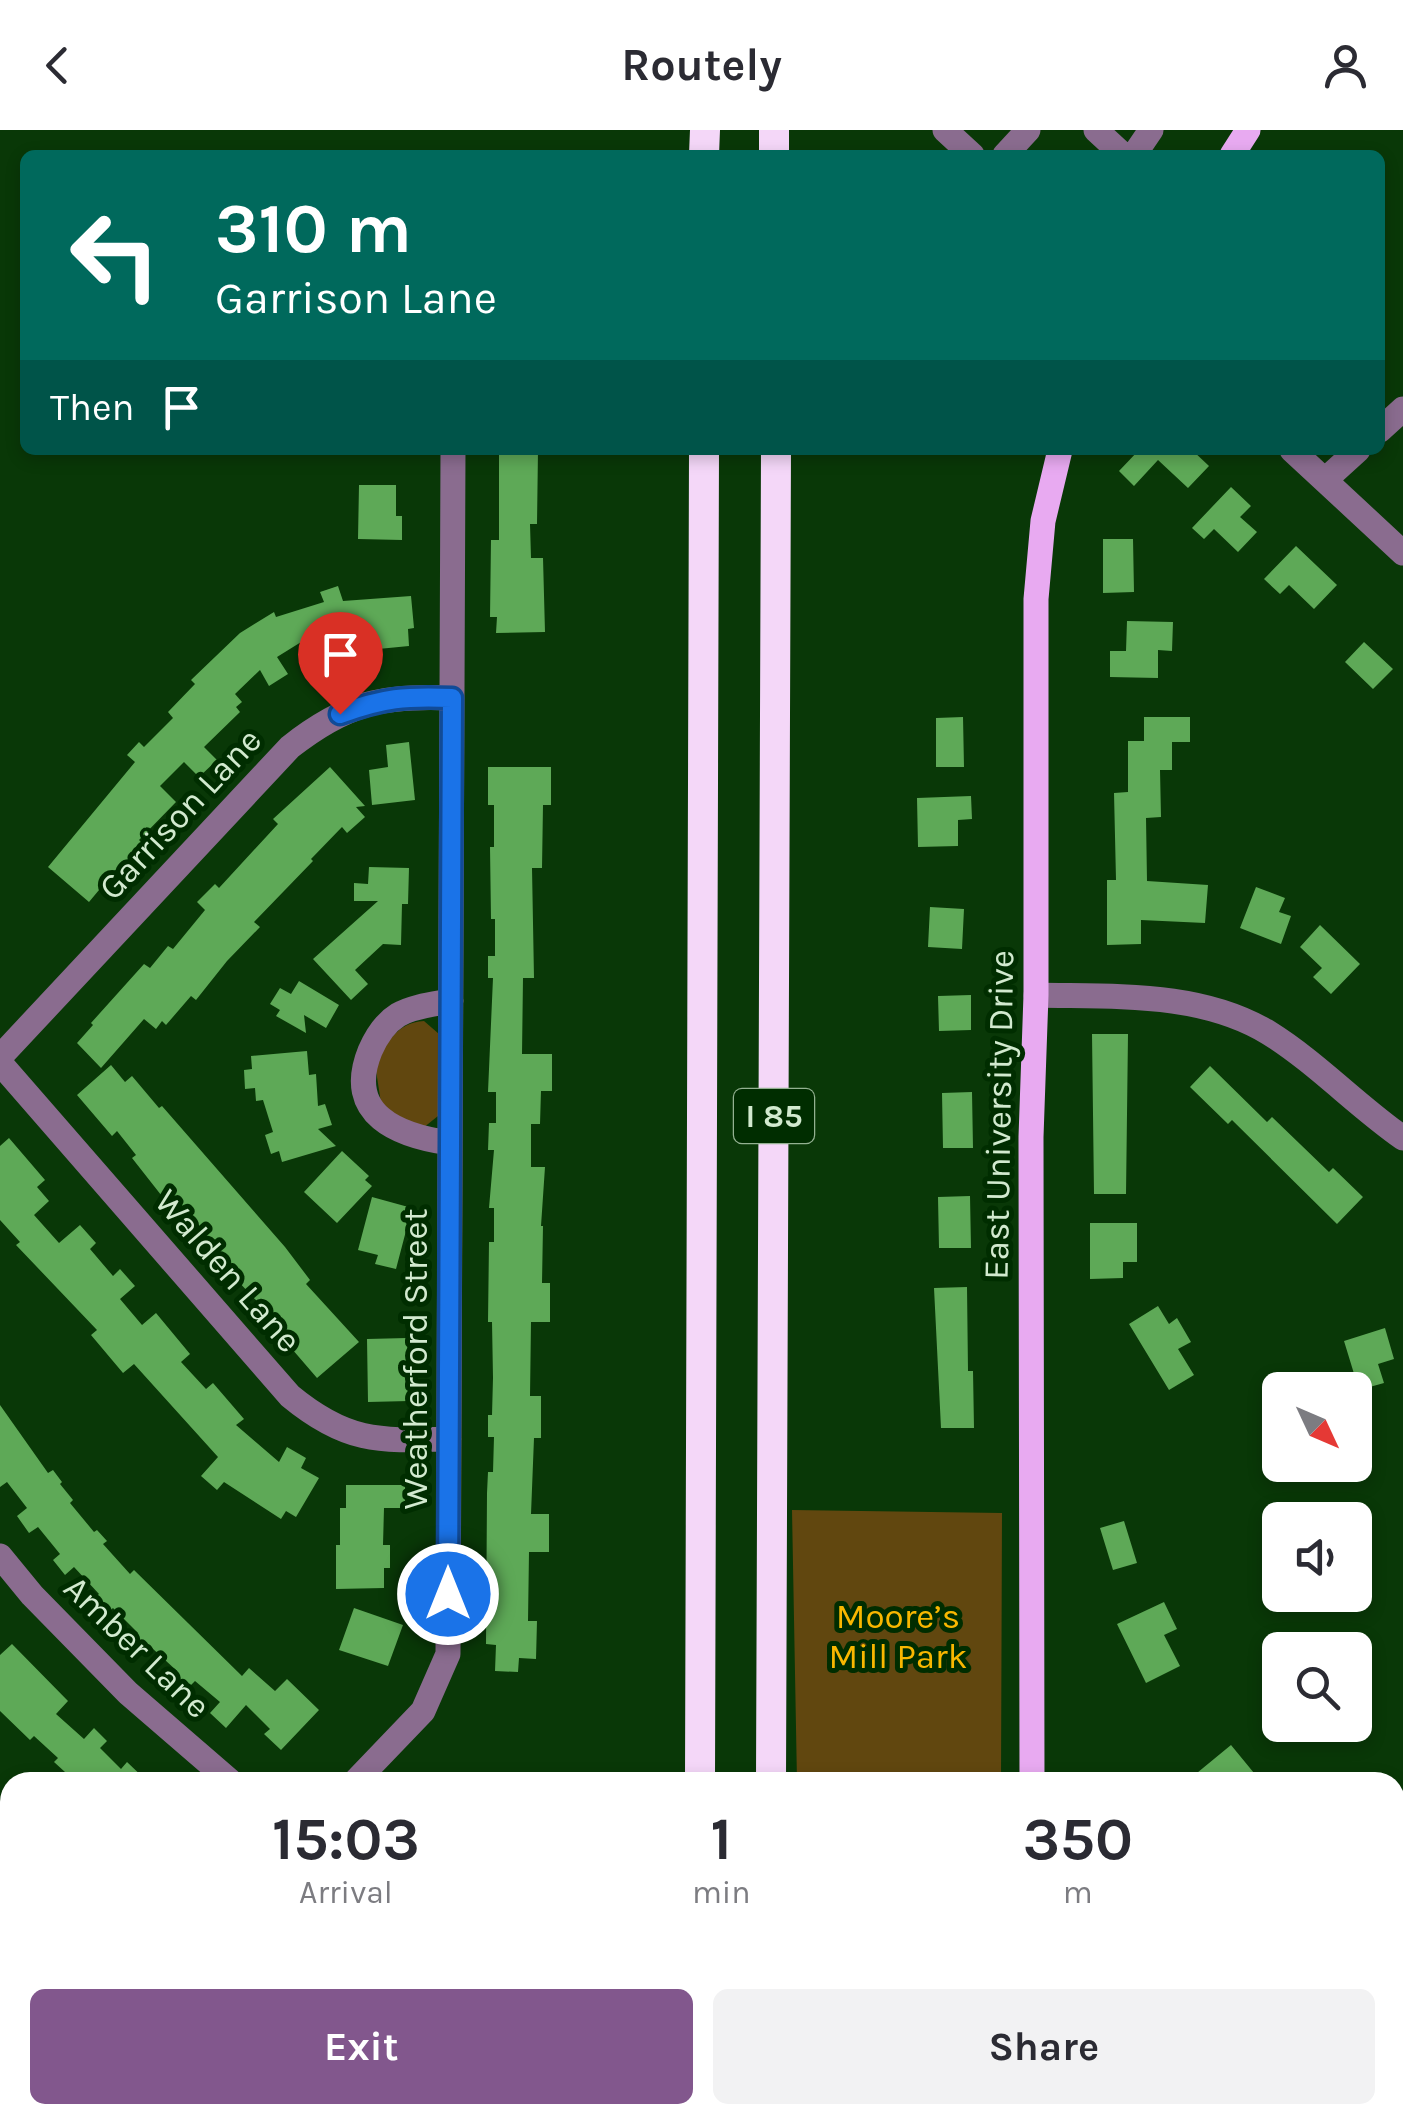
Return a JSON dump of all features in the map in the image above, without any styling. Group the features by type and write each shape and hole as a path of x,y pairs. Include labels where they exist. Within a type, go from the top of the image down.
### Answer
{"highway":[{"name":"I 85","path":"700,1772 704,455"},
{"name":"I 85","path":"771,1772 776,455"}],"main road":[{"name":"East University Drive","path":"1032,1772 1031,1137 1036,995 1036,598 1043,521 1059,455"}],"street":[{"path":"945,130 967,150"},
{"path":"1010,150 1028,130"},
{"path":"1096,130 1118,150"},
{"name":"Weatherford Street","path":"383,1772 423,1711 448,1654 453,455"},
{"path":"1298,455 1403,553"},
{"path":"1325,480 1352,455"},
{"name":"Garrison Lane","path":"0,1060 302,738 340,714 374,702 405,696 452,698"},
{"path":"1036,995 1150,998 1222,1013 1267,1032 1403,1138"},
{"path":"450,1142 402,1134 386,1123 368,1104 363,1080 368,1056 379,1033 398,1015 452,1001"},
{"name":"Walden Lane","path":"0,1060 290,1396 313,1415 369,1440 449,1439"},
{"name":"Amber Lane","path":"0,1556 32,1595 128,1693 219,1772"}],"green space":[{"path":"424,1021 439,1034 438,1116 423,1128 409,1126 381,1103 375,1064 400,1030"},
{"name":"Moore’s Mill Park","path":"792,1510 1002,1513 1001,1772 797,1772"}],"building":[{"path":"499,455 538,455 537,524 530,524 531,558 543,558 545,632 496,633 497,617 490,617 491,540 499,540"},
{"path":"1134,455 1197,455 1209,466 1188,488 1158,460 1134,486 1119,471"},
{"path":"359,485 396,485 396,516 402,516 402,540 358,539"},
{"path":"1231,487 1251,506 1240,517 1257,532 1238,552 1214,529 1204,539 1192,528"},
{"path":"1103,539 1133,539 1134,592 1103,593"},
{"path":"1296,546 1337,585 1314,609 1289,585 1280,594 1264,579"},
{"path":"338,586 343,601 411,596 414,628 408,629 409,646 368,650 367,637 335,648 338,658 314,665 306,639 277,657 288,674 269,686 260,670 235,694 242,702 236,707 240,712 204,747 217,760 199,777 184,762 160,786 176,802 89,902 48,867 135,762 127,755 139,742 144,747 173,718 168,712 195,684 191,680 240,633 274,612 276,617 324,602 320,592"},
{"path":"1127,621 1173,622 1172,651 1158,650 1158,678 1110,677 1110,651 1126,651"},
{"path":"1364,642 1393,669 1373,689 1345,662"},
{"path":"963,717 964,767 936,767 936,718"},
{"path":"1144,717 1190,717 1190,742 1172,742 1172,770 1160,770 1161,817 1146,818 1147,881 1208,885 1205,923 1141,920 1141,944 1107,945 1107,880 1116,880 1114,793 1128,792 1128,741 1144,741"},
{"path":"409,742 415,800 372,805 369,770 388,767 386,745"},
{"path":"330,767 365,806 356,807 365,817 347,833 342,827 311,859 254,922 260,927 196,1000 191,996 166,1025 162,1021 156,1029 144,1019 101,1068 77,1043 91,1023 144,964 150,968 168,946 173,949 205,910 197,902 215,884 219,888 278,824 273,819"},
{"path":"488,767 551,767 551,805 543,805 542,868 532,868 534,978 523,978 522,1054 552,1054 552,1091 541,1091 540,1124 531,1124 531,1167 545,1167 542,1283 550,1283 550,1322 531,1322 530,1396 541,1396 541,1438 534,1438 531,1514 549,1514 549,1552 529,1552 528,1621 537,1621 536,1659 519,1658 518,1672 495,1671 496,1645 486,1644 487,1493 488,1472 493,1472 494,1437 488,1437 493,1378 492,1322 488,1322 489,1242 494,1242 494,1208 489,1208 494,1150 488,1150 489,1123 496,1123 496,1092 488,1092 493,978 488,978 488,956 495,956 495,919 491,919 490,847 494,847 494,805 488,805"},
{"path":"971,796 972,819 958,820 958,846 918,847 917,798"},
{"path":"369,867 409,868 408,904 402,904 401,945 383,944 355,970 368,984 351,1000 313,959 378,901 354,901 354,883 368,884"},
{"path":"1256,887 1285,898 1279,912 1291,916 1281,944 1240,928"},
{"path":"930,907 964,909 962,949 928,947"},
{"path":"1320,925 1360,964 1331,994 1313,977 1322,968 1300,947"},
{"path":"299,981 339,1005 326,1028 304,1015 306,1033 276,1016 280,1010 270,1004 280,988 291,994"},
{"path":"971,995 971,1030 939,1031 938,996"},
{"path":"1092,1034 1128,1034 1126,1194 1094,1194"},
{"path":"307,1051 309,1075 316,1074 318,1106 325,1104 332,1125 318,1129 336,1146 282,1162 279,1151 271,1154 265,1135 273,1132 263,1100 256,1101 255,1088 245,1089 244,1070 252,1069 251,1056"},
{"path":"111,1065 125,1082 132,1076 159,1108 162,1106 285,1247 310,1280 306,1284 359,1342 317,1378 267,1320 271,1316 199,1240 206,1234 170,1196 165,1200 132,1158 136,1155 117,1131 112,1136 77,1095"},
{"path":"1210,1066 1267,1122 1272,1117 1329,1172 1333,1168 1363,1197 1337,1224 1232,1120 1228,1124 1190,1087"},
{"path":"972,1092 973,1148 943,1148 942,1093"},
{"path":"9,1138 45,1180 37,1187 49,1201 34,1215 59,1243 80,1225 96,1243 90,1249 113,1276 120,1269 135,1286 120,1299 142,1325 156,1313 190,1354 181,1362 206,1389 213,1383 244,1419 236,1425 279,1462 287,1447 306,1458 301,1468 319,1478 296,1517 286,1511 281,1519 224,1482 217,1490 201,1476 218,1457 134,1364 123,1373 91,1335 97,1330 16,1245 20,1242 0,1220 0,1146"},
{"path":"342,1151 369,1176 365,1180 372,1186 337,1223 304,1192"},
{"path":"970,1196 971,1248 939,1248 938,1197"},
{"path":"372,1197 412,1208 396,1269 375,1264 378,1255 358,1250"},
{"path":"1090,1223 1137,1223 1137,1262 1123,1262 1123,1278 1090,1279"},
{"path":"967,1287 968,1371 973,1371 974,1428 941,1428 934,1288"},
{"path":"1158,1306 1169,1324 1177,1318 1191,1342 1178,1349 1194,1375 1169,1390 1129,1324"},
{"path":"1385,1328 1394,1359 1378,1364 1384,1383 1372,1386 1372,1372 1353,1372 1344,1341"},
{"path":"407,1338 409,1401 368,1402 367,1339"},
{"path":"0,1405 48,1473 53,1470 62,1482 73,1500 70,1503 94,1532 97,1530 107,1541 103,1544 130,1574 134,1570 242,1676 249,1668 275,1691 287,1679 319,1710 281,1750 264,1734 270,1729 246,1705 226,1728 210,1713 220,1702 195,1681 184,1692 170,1679 177,1671 152,1648 145,1654 131,1640 138,1633 113,1608 104,1616 91,1601 99,1594 74,1567 65,1575 53,1560 60,1554 38,1527 29,1533 17,1516 27,1508 7,1482 0,1487"},
{"path":"346,1485 405,1485 405,1508 384,1508 383,1545 390,1545 390,1568 384,1568 384,1588 336,1589 336,1545 340,1545 340,1508 346,1508"},
{"path":"1124,1521 1137,1563 1113,1570 1100,1528"},
{"path":"1164,1602 1177,1629 1164,1635 1180,1666 1146,1683 1117,1624"},
{"path":"354,1608 403,1625 388,1666 339,1650"},
{"path":"12,1644 68,1701 56,1714 84,1739 94,1728 107,1741 100,1748 121,1769 127,1762 138,1772 65,1772 54,1762 58,1758 34,1736 30,1740 0,1711 0,1655"},
{"path":"1231,1745 1253,1772 1198,1772"}],"route":[{"path":"340,714 405,696 452,698 448,1594"}]}
